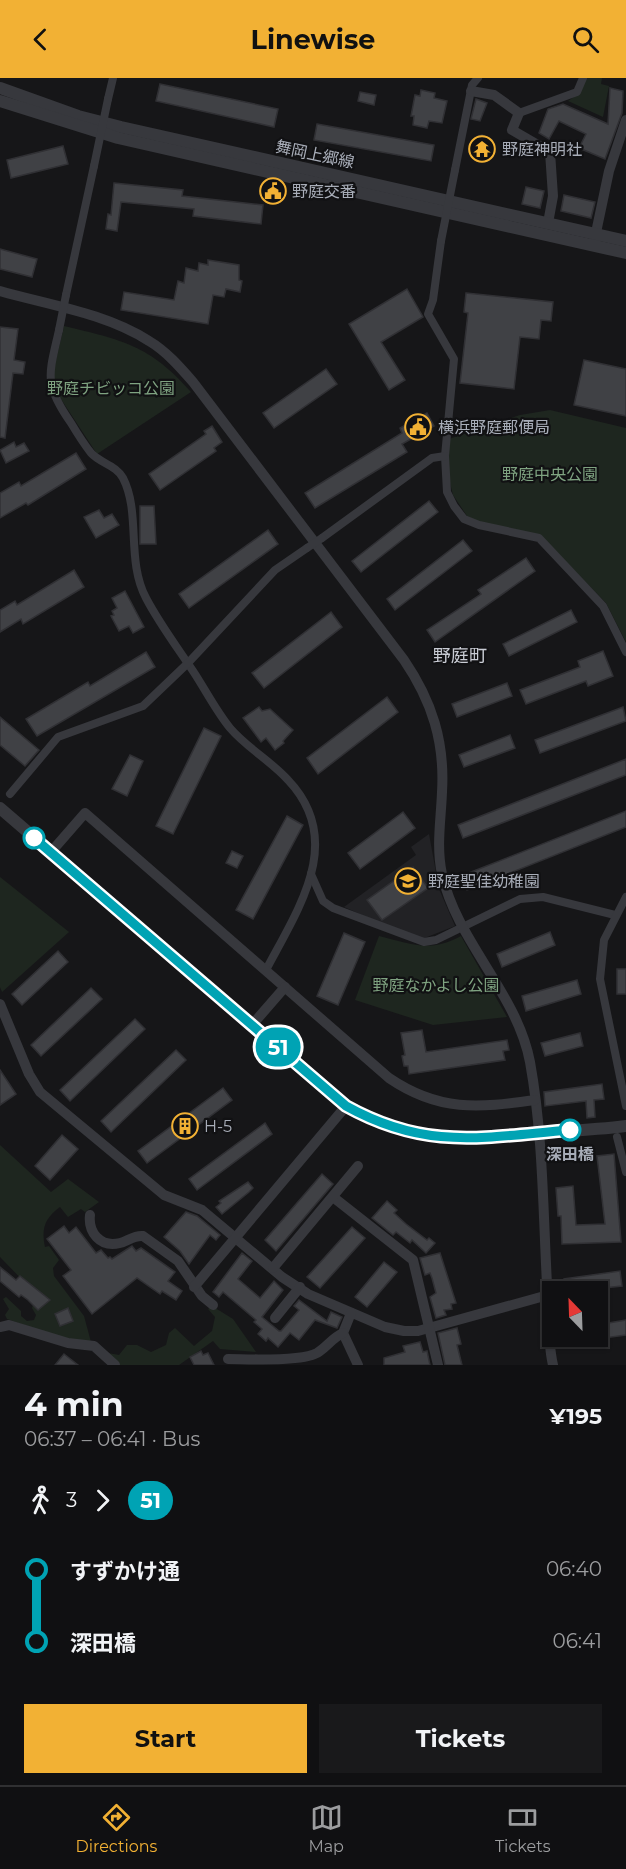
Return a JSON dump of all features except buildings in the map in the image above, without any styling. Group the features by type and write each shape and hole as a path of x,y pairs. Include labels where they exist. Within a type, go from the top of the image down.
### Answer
{"street":[{"path":"0,87 2,78"},
{"path":"113,78 50,377 55,400 93,455 109,464 122,476 128,491 133,547 145,597 230,728 287,778 306,802 314,821 316,845 311,874 302,902 266,970"},
{"path":"478,78 472,85 441,241 433,300 428,314 454,359 445,456 447,492 464,519 479,525 539,538 603,606 626,652"},
{"path":"548,223 553,196 550,152 512,130 519,113 578,92 584,78"},
{"path":"472,85 494,94 519,113"},
{"name":"舞岡上郷線","path":"0,87 78,116 121,128 548,223 595,239 626,241"},
{"path":"0,100 118,138 595,239 626,253"},
{"path":"595,239 609,171 622,144 626,120"},
{"path":"0,291 108,320 151,342 174,361 206,398 404,660 424,691 438,732 443,758 438,840 440,862 447,891 520,1032 530,1061 538,1132 547,1281"},
{"path":"10,794 58,737 143,706 188,663 275,570 432,458 445,456"},
{"path":"0,808 346,1106 390,1128 423,1136 460,1138 626,1126"},
{"path":"51,852 85,813 389,1078 414,1093 447,1105 471,1107 535,1100"},
{"path":"311,874 323,901 333,908 417,941 436,940 509,902 543,897 615,915"},
{"path":"626,897 604,940 600,979 626,1106"},
{"path":"252,1025 285,987"},
{"path":"0,1004 29,1074 40,1092 164,1195 202,1210 273,1268 323,1302 404,1331 429,1328 542,1297"},
{"path":"194,1287 346,1106"},
{"path":"617,1137 626,1172"},
{"path":"273,1268 358,1166"},
{"path":"333,1197 413,1260 438,1365"},
{"path":"90,1215 89,1225 93,1235 100,1240 118,1244 143,1236 178,1261 194,1287 213,1305"},
{"path":"275,1318 300,1287"},
{"path":"228,1359 270,1359 317,1353 332,1338 343,1332 351,1313"},
{"path":"0,1327 9,1325 68,1343 94,1346 115,1365"},
{"path":"343,1332 358,1365"},
{"path":"552,1347 553,1365"}],"shaded area":[{"name":"野庭聖佳幼稚園","path":"429,834 439,889 455,926 422,939 415,938 344,907 416,855 411,847"}],"green space":[{"path":"585,78 602,78 601,84 609,86 603,117 568,101 580,93"},
{"name":"野庭チビッコ公園","path":"64,326 119,341 148,354 176,376 191,392 97,454 57,393 53,373"},
{"name":"野庭中央公園","path":"550,410 626,428 626,642 606,603 540,535 481,523 467,516 453,495 448,475 449,439 520,415"},
{"path":"0,877 69,932 2,992 0,987"},
{"name":"野庭なかよし公園","path":"379,936 430,946 461,936 507,1017 433,1025 355,1000"},
{"path":"0,1145 51,1192 68,1179 99,1202 85,1212 81,1209 68,1217 60,1207 48,1219 44,1229 45,1247 49,1246 59,1260 53,1268 54,1276 84,1316 91,1342 59,1337 7,1319 5,1315 9,1309 3,1299 6,1297 21,1311 21,1316 27,1321 34,1320 36,1315 32,1308 36,1294 0,1257"},
{"path":"212,1306 233,1319 256,1352 220,1349 213,1341 179,1365 120,1365 108,1353 119,1355 127,1345 137,1345 151,1352 166,1345 169,1333 175,1328 194,1346 212,1331 215,1317 208,1309"}],"bus line":[{"name":"51","path":"34,838 346,1106 363,1116 406,1133 441,1138 570,1130"}],"place":[{"name":"野庭神明社","path":"482,149"},
{"name":"野庭交番","path":"273,191"},
{"name":"横浜野庭郵便局","path":"418,427"},
{"name":"野庭聖佳幼稚園","path":"408,881"},
{"name":"H-5","path":"185,1126"},
{"name":"深田橋","path":"570,1130"}],"district":[{"name":"野庭町","path":"460,656"}]}
